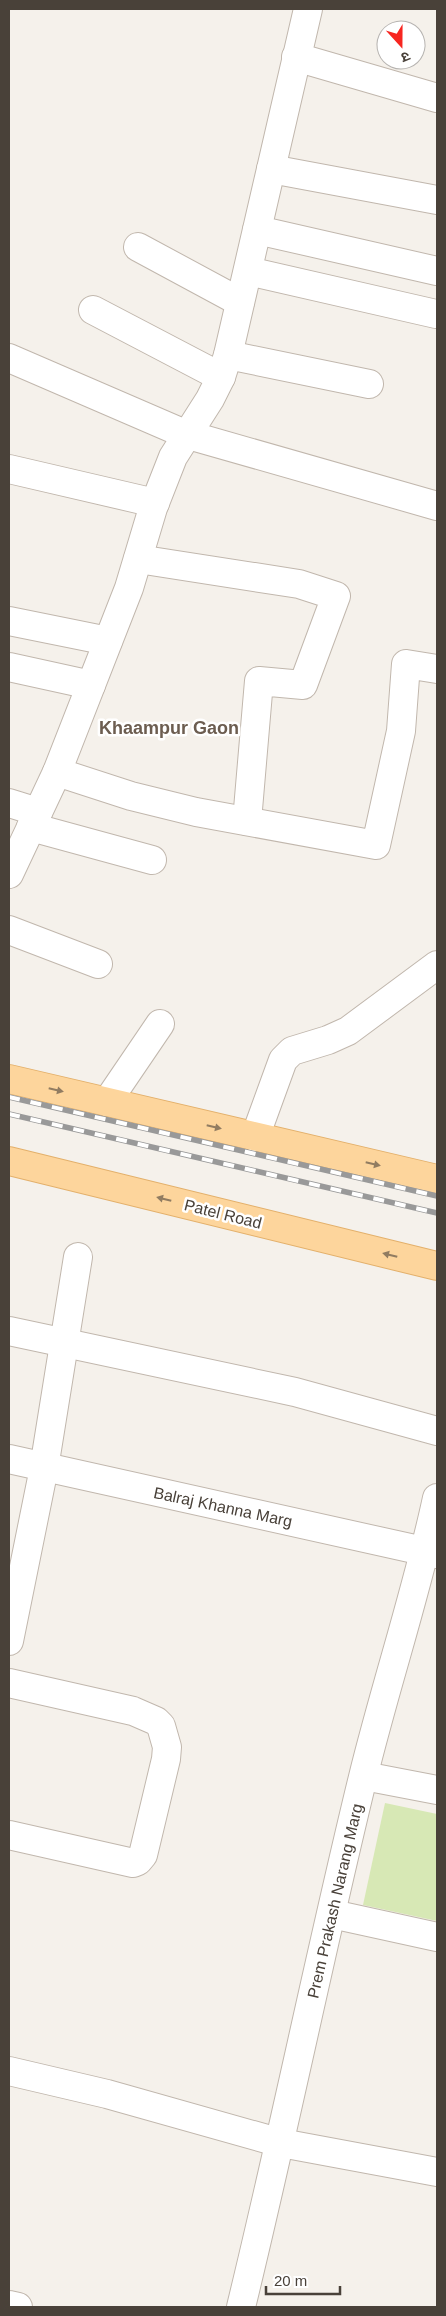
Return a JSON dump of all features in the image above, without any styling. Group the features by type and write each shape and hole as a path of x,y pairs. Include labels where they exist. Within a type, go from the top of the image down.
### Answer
{"main road":[{"path":"9,1079 437,1179"},
{"name":"Patel Road","path":"9,1161 437,1266"}],"street":[{"path":"9,874 57,772 91,686 173,457 185,434 210,399 225,366 308,9"},
{"path":"296,57 437,98"},
{"path":"271,169 437,200"},
{"path":"257,230 437,271"},
{"path":"138,247 240,302"},
{"path":"248,271 436,314"},
{"path":"93,310 225,366 369,384"},
{"path":"9,358 185,434 437,506"},
{"path":"9,469 155,503"},
{"path":"138,559 299,584 336,596 303,685 259,681 247,821"},
{"path":"9,621 108,641"},
{"path":"57,772 131,796 247,821 376,845 401,731 406,664 437,669"},
{"path":"9,668 91,686"},
{"path":"9,803 35,819 152,860"},
{"path":"9,930 98,964"},
{"path":"255,1137 283,1060 292,1051 328,1040 348,1031 437,965"},
{"path":"107,1102 160,1024"},
{"path":"9,1641 44,1468 78,1257"},
{"path":"9,1331 295,1392 437,1431"},
{"name":"Balraj Khanna Marg","path":"9,1459 431,1553"},
{"name":"Prem Prakash Narang Marg","path":"241,2307 281,2142 364,1776 431,1553 437,1498"},
{"path":"9,1683 133,1711 156,1721 165,1735 167,1747 143,1855 138,1861 133,1863 9,1835"},
{"path":"364,1776 437,1790"},
{"path":"332,1914 437,1937"},
{"path":"9,2071 107,2094 281,2142 437,2172"},
{"path":"9,2305 18,2307"}],"green space":[{"path":"385,1803 437,1814 437,1921 363,1905"}],"railway":[{"path":"9,1097 437,1196"},
{"path":"9,1114 437,1213"}],"district":[{"name":"Khaampur Gaon","path":"169,728"}]}
